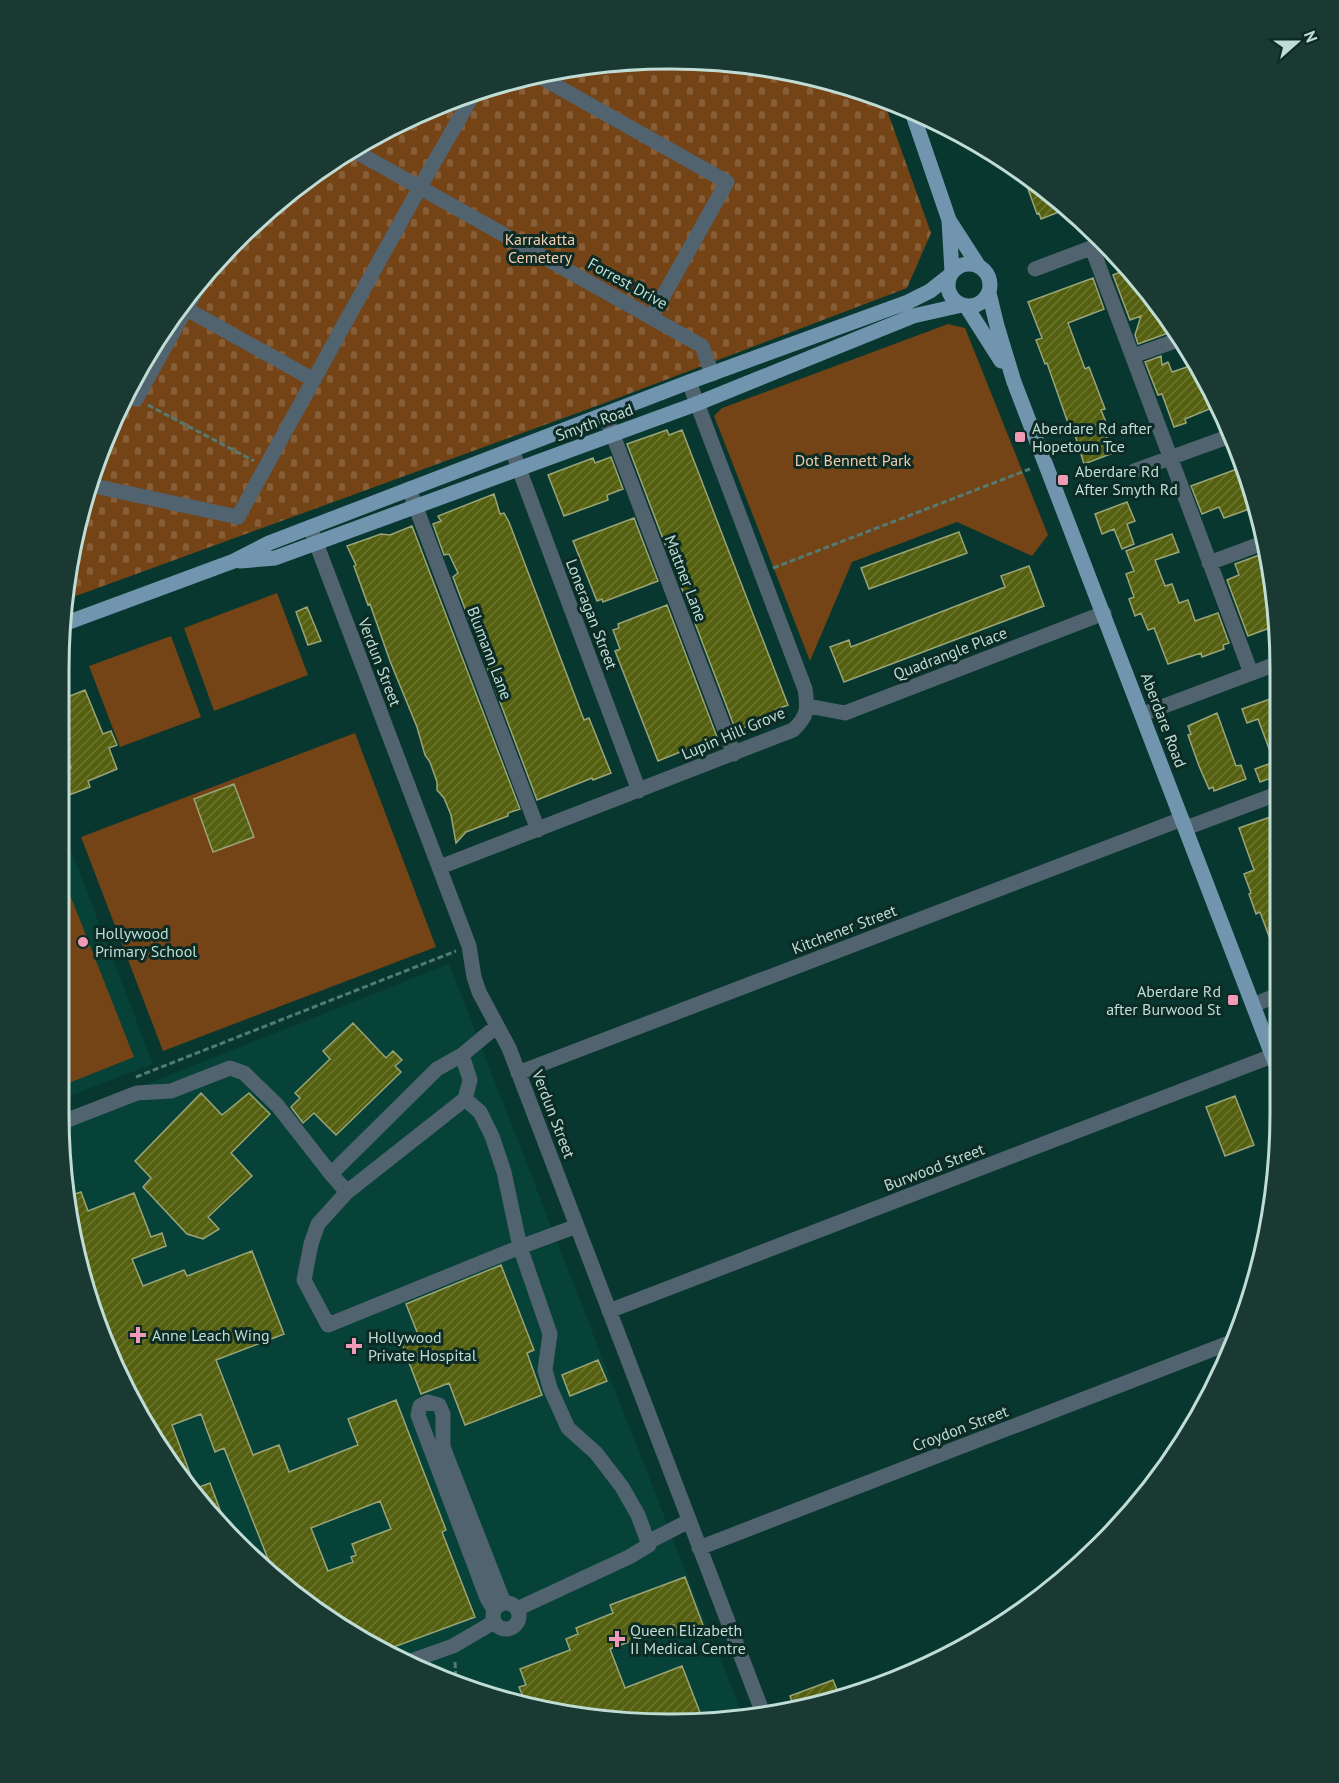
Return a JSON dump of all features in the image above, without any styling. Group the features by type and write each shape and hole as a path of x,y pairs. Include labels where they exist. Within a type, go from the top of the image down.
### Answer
{"main road":[{"path":"916,122 949,220 978,265 988,274 991,287 989,293 982,302 971,306 964,306 951,297 948,290 951,274 949,220"},
{"path":"951,274 956,268 966,263 978,265"},
{"name":"Smyth Road","path":"71,621 234,561 269,543 605,414 908,302 930,291 951,274"},
{"name":"Aberdare Road","path":"989,293 1014,382 1270,1051"},
{"name":"Smyth Road","path":"234,561 275,558 696,404 913,316 964,306"},
{"name":"Aberdare Road","path":"964,306 1014,382"}],"street":[{"path":"549,82 727,182 652,316"},
{"path":"97,487 238,517 468,104"},
{"name":"Forrest Drive","path":"361,154 702,346 712,374"},
{"path":"1035,269 1096,247"},
{"path":"1100,251 1133,356 1251,673"},
{"path":"188,310 314,380"},
{"path":"1133,356 1172,341"},
{"name":"Lupin Hill Grove","path":"440,867 734,754 793,730 804,720 808,706 805,689 689,382"},
{"name":"Mattner Lane","path":"605,414 734,754"},
{"path":"1134,471 1223,439"},
{"name":"Loneragan Street","path":"512,450 639,790"},
{"name":"Blumann Lane","path":"409,489 538,830"},
{"name":"Verdun Street","path":"310,527 470,946 474,977 479,992 518,1073 760,1707"},
{"path":"1209,563 1257,545"},
{"name":"Quadrangle Place","path":"808,706 845,713 1104,613"},
{"path":"1143,714 1270,666"},
{"name":"Kitchener Street","path":"518,1073 1184,823 1270,796"},
{"path":"1253,1005 1270,998"},
{"path":"331,1174 437,1069 462,1054 497,1026"},
{"path":"462,1054 470,1080 465,1099 347,1192 318,1224 310,1244 304,1280 328,1325 577,1226"},
{"name":"Burwood Street","path":"609,1311 1270,1057"},
{"path":"69,1119 137,1093 171,1091 230,1068 244,1072 277,1105 347,1192"},
{"path":"419,1659 450,1647 502,1611 628,1557 649,1545 638,1515 622,1487 596,1453 568,1428 554,1397 545,1370 550,1334 520,1247 504,1172 492,1136 480,1112 465,1099"},
{"name":"Croydon Street","path":"699,1548 1223,1345"},
{"path":"428,1402 439,1405 443,1414 443,1447 502,1611 488,1598 418,1415 420,1406 428,1402"},
{"path":"648,1542 689,1521"}],"path":[{"path":"134,397 266,468"},
{"path":"767,571 1030,469"},
{"path":"136,1077 470,946"},
{"path":"450,1647 455,1659 456,1674"}],"shaded area":[{"name":"Hollywood Primary School","path":"69,845 153,1064 69,1096"},
{"name":"Hollywood Private Hospital","path":"449,964 740,1710 709,1713 630,1713 591,1709 514,1694 440,1668 369,1634 304,1590 274,1565 245,1538 193,1479 149,1414 131,1379 101,1307 89,1269 74,1192 69,1115"}],"green space":[{"name":"Karrakatta Cemetery","path":"630,70 709,70 748,74 825,89 887,110 931,233 907,288 602,404 73,597 89,514 101,476 131,404 170,336 193,304 245,245 304,193 369,149 440,115 514,89 591,74"},
{"name":"Dot Bennett Park","path":"948,324 965,328 1048,535 1032,556 957,522 852,562 810,661 714,416 722,408"},
{"path":"277,593 308,675 214,711 184,628"},
{"path":"171,636 201,717 120,747 89,666"},
{"path":"355,733 436,947 163,1051 81,837","holes":["234,784 254,837 213,851 194,799"]},
{"path":"69,892 134,1057 69,1083"}],"building":[{"path":"1028,189 1035,193 1058,212 1041,219"},
{"path":"1121,274 1167,333 1138,344 1135,335 1141,316 1130,320 1113,275"},
{"path":"1093,278 1104,309 1068,323 1085,369 1089,367 1105,409 1101,410 1110,432 1105,433 1113,453 1084,464 1071,422 1068,423 1047,363 1045,364 1036,340 1042,338 1028,302"},
{"path":"1161,356 1162,365 1168,362 1172,372 1188,367 1210,409 1185,419 1186,423 1174,427 1162,394 1158,395 1145,362"},
{"path":"667,430 669,435 682,430 788,705 775,710 777,714 736,731 627,444"},
{"path":"611,457 623,489 607,495 608,500 564,516 548,475 593,458 595,463"},
{"path":"1235,470 1248,509 1224,518 1219,507 1202,514 1191,486"},
{"path":"494,494 500,514 504,513 509,522 584,720 589,718 611,773 593,780 592,778 537,800 453,577 458,573 449,554 444,555 433,524 441,521 438,516"},
{"path":"1127,502 1135,521 1127,524 1134,544 1122,549 1114,529 1102,534 1095,514"},
{"path":"634,518 658,581 603,602 602,599 597,601 573,541"},
{"path":"412,526 520,809 466,832 456,843 451,815 444,798 437,790 437,782 430,762 425,755 417,727 347,546 381,534 390,535"},
{"path":"959,532 967,553 869,589 861,568"},
{"path":"1172,534 1179,552 1155,560 1165,586 1172,584 1179,603 1188,600 1195,621 1218,613 1229,643 1223,645 1224,649 1202,657 1201,653 1168,664 1154,628 1148,630 1141,613 1135,616 1129,599 1134,597 1126,574 1134,571 1126,551"},
{"path":"1259,555 1269,628 1248,636 1227,580 1239,575 1235,564"},
{"path":"1029,566 1044,606 844,682 830,647 849,640 851,647 1005,587 1001,576"},
{"path":"667,605 717,737 658,761 615,651 620,649 613,630 619,628 618,624"},
{"path":"307,607 321,641 308,645 296,612"},
{"path":"85,690 103,734 111,731 117,745 109,748 117,769 88,781 90,787 69,795 69,768 71,768 69,762 69,696"},
{"path":"1270,699 1270,751 1258,719 1247,723 1242,709"},
{"path":"1217,713 1236,766 1241,765 1246,779 1214,791 1213,787 1209,789 1199,766 1188,735 1191,734 1188,726"},
{"path":"1270,763 1270,778 1260,782 1255,769"},
{"path":"234,784 254,837 213,852 194,799"},
{"path":"1270,817 1270,939 1260,912 1256,914 1249,894 1251,893 1244,874 1254,870 1239,828"},
{"path":"353,1023 386,1058 393,1051 402,1060 395,1066 401,1072 336,1135 314,1113 303,1123 291,1107 300,1098 295,1093 330,1059 323,1051"},
{"path":"201,1093 222,1115 249,1093 270,1114 231,1153 252,1176 208,1217 219,1229 203,1239 187,1234 143,1187 151,1178 135,1161"},
{"path":"1235,1096 1254,1145 1225,1156 1206,1107"},
{"path":"81,1192 88,1211 134,1193 151,1237 162,1233 166,1246 132,1259 143,1286 184,1270 187,1276 252,1251 284,1334 216,1360 253,1455 279,1445 289,1472 358,1445 348,1419 396,1400 446,1530 442,1532 475,1617 394,1647 369,1634 304,1590 268,1560 224,1448 215,1452 201,1414 172,1425 191,1477 149,1414 115,1343 89,1269 74,1194","holes":["380,1501 391,1529 352,1544 356,1555 351,1557 353,1562 328,1571 311,1528"]},
{"path":"501,1265 534,1350 527,1353 542,1395 465,1425 449,1383 421,1394 400,1339 417,1332 406,1304"},
{"path":"598,1360 607,1381 570,1396 562,1375"},
{"path":"210,1483 221,1512 218,1509 200,1487"},
{"path":"685,1577 703,1625 677,1635 674,1625 610,1649 625,1688 682,1666 700,1713 630,1713 591,1709 523,1696 519,1687 526,1685 520,1669 570,1650 566,1639 578,1634 576,1628 613,1613 610,1605"},
{"path":"833,1680 837,1690 792,1701 790,1696"}],"place":[{"name":"Aberdare Rd after Hopetoun Tce","path":"1020,437"},
{"name":"Aberdare Rd After Smyth Rd","path":"1063,480"},
{"name":"Hollywood Primary School","path":"83,942"},
{"name":"Aberdare Rd after Burwood St","path":"1233,1000"},
{"name":"Anne Leach Wing","path":"138,1335"},
{"name":"Hollywood Private Hospital","path":"354,1346"},
{"name":"Queen Elizabeth II Medical Centre","path":"617,1639"}]}
